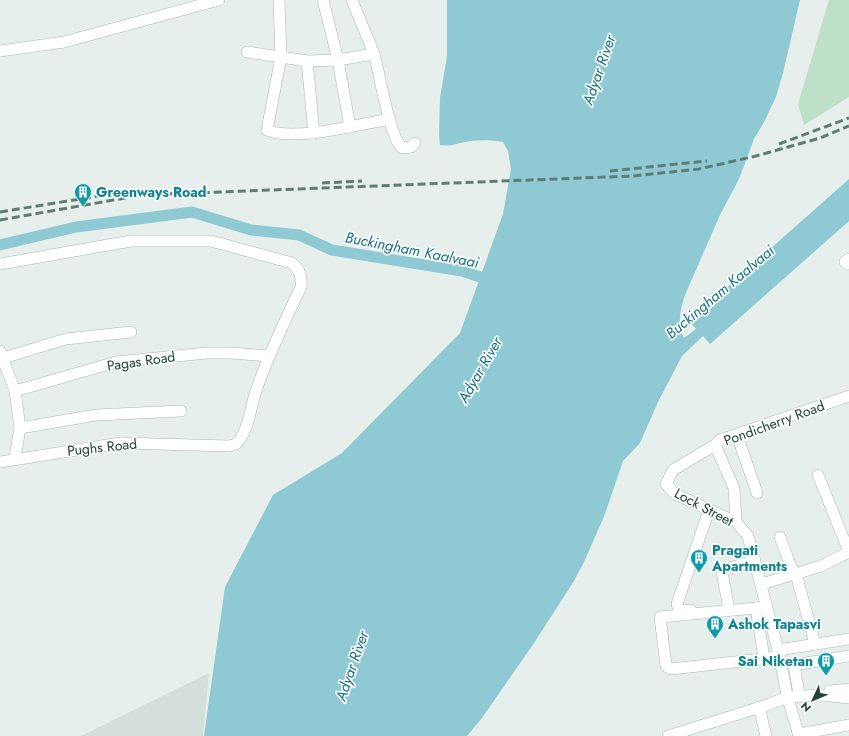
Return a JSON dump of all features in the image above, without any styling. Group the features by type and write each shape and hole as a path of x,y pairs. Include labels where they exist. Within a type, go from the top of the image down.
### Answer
{"street":[{"path":"0,51 64,42 190,4 219,0"},
{"path":"279,0 281,57 267,130 286,134 314,133 390,119"},
{"path":"323,0 338,60 350,127"},
{"path":"352,0 374,54 390,119 399,145 402,148 406,148 411,147 415,143"},
{"path":"246,52 307,61 338,60 374,54"},
{"path":"307,61 314,133"},
{"path":"0,264 131,241 211,241 292,262 302,277 301,287 269,356"},
{"path":"15,458 20,428 15,391 2,354 66,338 131,332"},
{"name":"Pagas Road","path":"15,391 116,362 207,353 269,356"},
{"name":"Pughs Road","path":"0,462 15,458 122,443 229,446 236,444 243,435 256,391 269,356"},
{"name":"Pondicherry Road","path":"666,484 673,470 720,440 849,396"},
{"path":"20,428 96,415 181,411"},
{"path":"737,435 757,493"},
{"path":"714,445 734,488 736,522"},
{"path":"762,584 821,566 849,552 818,476"},
{"name":"Lock Street","path":"666,484 675,494 736,522 748,536 762,584 762,604 779,655 788,696 799,735"},
{"path":"709,510 677,604 679,610 682,611 756,601 762,604"},
{"path":"780,537 791,567 796,574 815,644"},
{"path":"728,604 722,572 755,560"},
{"path":"762,604 660,617 666,666 671,669 764,658 815,644 849,639"},
{"path":"762,604 764,658"},
{"path":"779,655 794,665 849,656"},
{"path":"794,665 799,694"},
{"path":"668,736 690,732 788,696 849,689"},
{"path":"788,696 821,695 849,698"},
{"path":"758,708 766,736"},
{"path":"799,735 849,725"}],"shaded area":[{"path":"209,673 203,736 81,736"}],"green space":[{"path":"829,0 849,0 849,97 804,125 798,104"}],"water":[{"name":"Adyar River","path":"447,0 800,0 776,97 754,139 739,179 720,215 685,295 680,322 680,328 684,338 696,329 689,321 849,179 849,221 710,344 703,336 682,356 658,402 640,443 623,461 605,514 574,581 534,643 482,718 467,736 204,736 225,587 273,495 342,453 460,333 503,214 511,169 508,151 503,142 479,140 440,145 440,98 447,56"}],"waterway":[{"name":"Buckingham Kaalvaai","path":"0,245 76,227 192,212 251,230 299,235 332,250 462,271 495,282"}],"railway":[{"path":"779,144 849,118"},
{"path":"0,220 142,195 633,176 699,169 756,156 820,138 849,126"},
{"path":"610,171 707,161"},
{"path":"322,183 362,181"},
{"path":"0,212 142,190"}],"place":[{"name":"Greenways Road","path":"83,207"},
{"name":"Pragati Apartments","path":"699,573"},
{"name":"Ashok Tapasvi","path":"715,639"},
{"name":"Sai Niketan","path":"826,676"}]}
